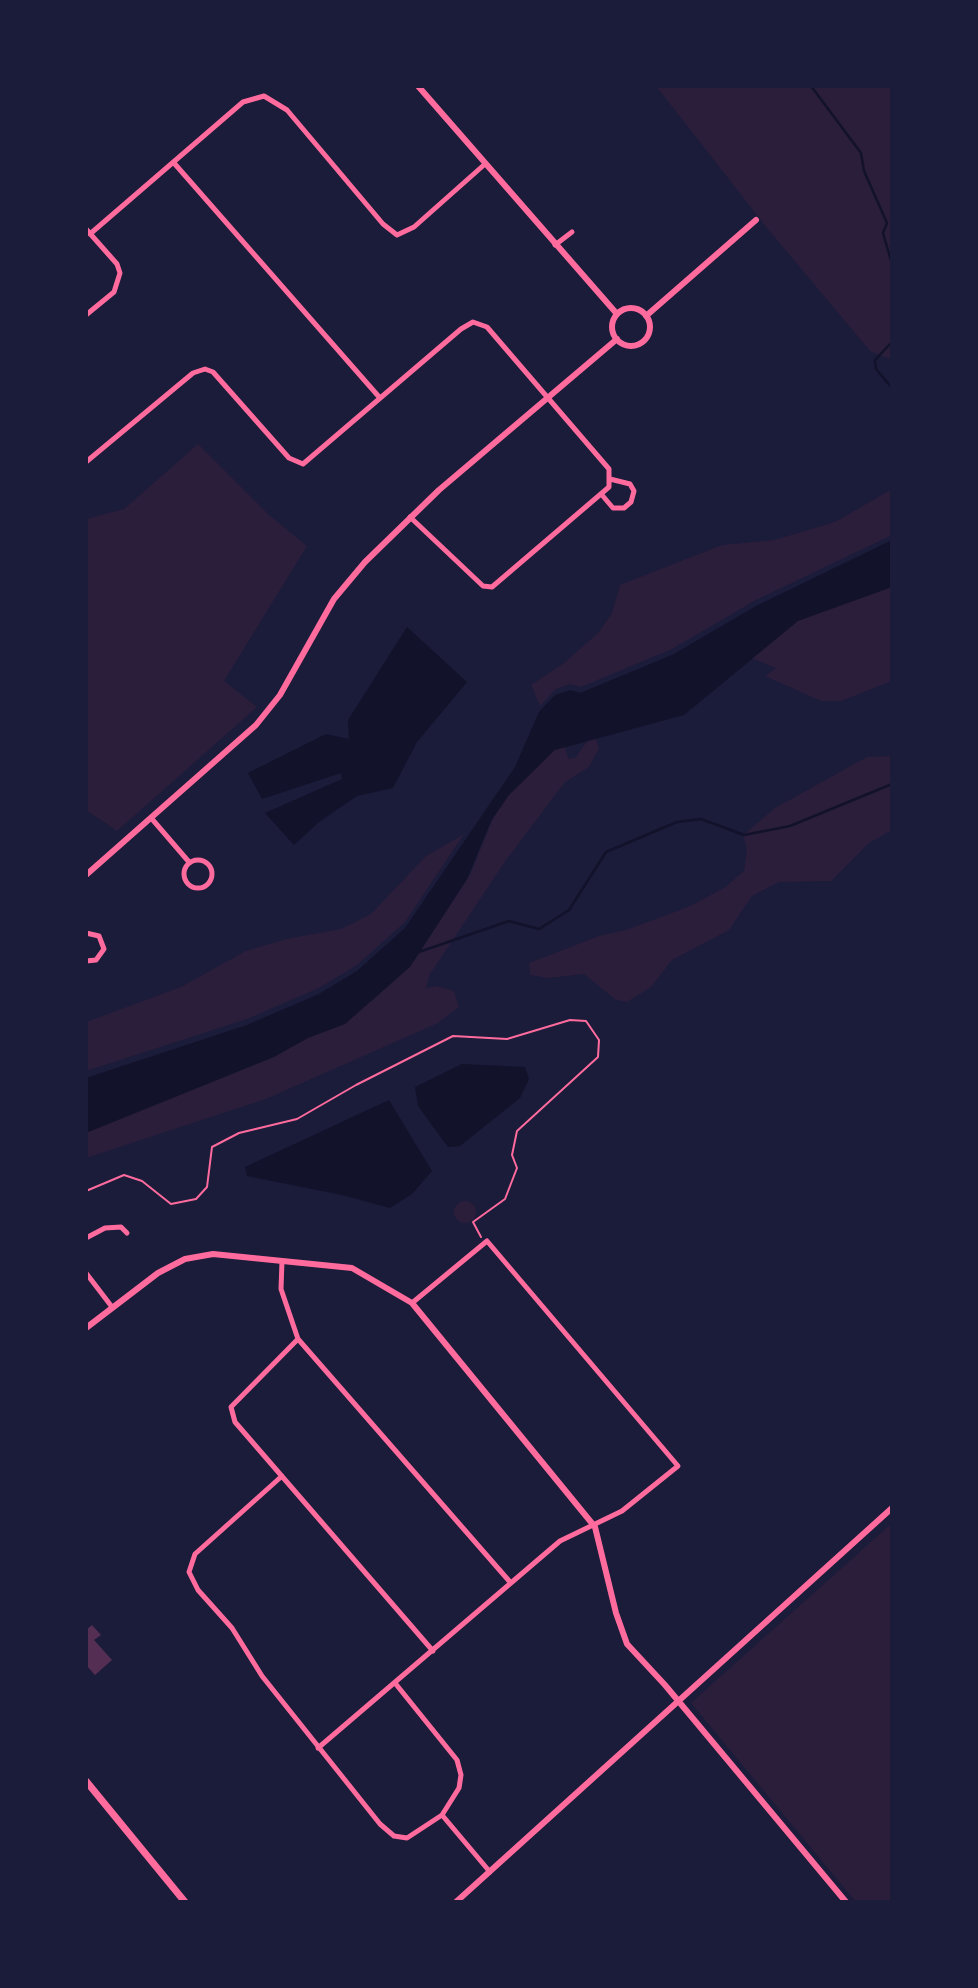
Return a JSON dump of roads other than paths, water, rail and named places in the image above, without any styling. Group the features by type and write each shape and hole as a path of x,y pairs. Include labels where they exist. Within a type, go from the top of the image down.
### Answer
{"main road":[{"path":"86,1781 186,1902"}],"street":[{"path":"418,86 617,314"},
{"path":"86,315 114,292 120,274 117,264 88,231 174,163 243,103 264,96 287,110 383,224 397,235 414,227 485,164"},
{"path":"174,163 380,398"},
{"path":"646,316 756,220"},
{"path":"555,245 572,232"},
{"path":"631,308 646,316 649,332 642,342 632,346 617,340 612,326 617,314 631,308"},
{"path":"86,462 193,373 205,369 214,372 289,458 303,464 461,329 474,322 487,327 608,469 610,479 602,495 492,587 483,586 410,517"},
{"path":"86,875 256,725 280,695 334,599 365,562 410,517 546,397 617,340"},
{"path":"602,495 609,505 619,509 628,506 633,499 634,491 630,484 610,479"},
{"path":"152,819 189,862"},
{"path":"198,859 207,862 212,875 208,884 195,888 187,883 184,870 189,862 198,859"},
{"path":"86,933 99,936 104,949 96,960 86,961"},
{"path":"86,1238 105,1228 121,1227 127,1233"},
{"path":"318,1748 559,1541 595,1527 622,1511 678,1466 487,1241 411,1303"},
{"path":"86,1328 158,1273 185,1259 213,1254 352,1268 411,1303 595,1527 615,1613 627,1644 846,1902"},
{"path":"282,1261 281,1289 298,1339 510,1582"},
{"path":"86,1273 112,1307"},
{"path":"298,1339 231,1407 235,1422 433,1651"},
{"path":"282,1476 195,1554 189,1572 198,1590 232,1628 262,1676 380,1824 394,1836 407,1838 442,1815 459,1788 461,1775 457,1760 395,1683"},
{"path":"456,1902 892,1508"},
{"path":"442,1815 490,1872"}],"waterway":[{"path":"811,86 861,153 864,171 887,223 883,233 892,264"},
{"path":"892,342 875,360 876,369 892,388"},
{"path":"416,953 509,921 539,929 569,910 606,852 677,822 701,819 744,835 790,826 892,784"}]}
